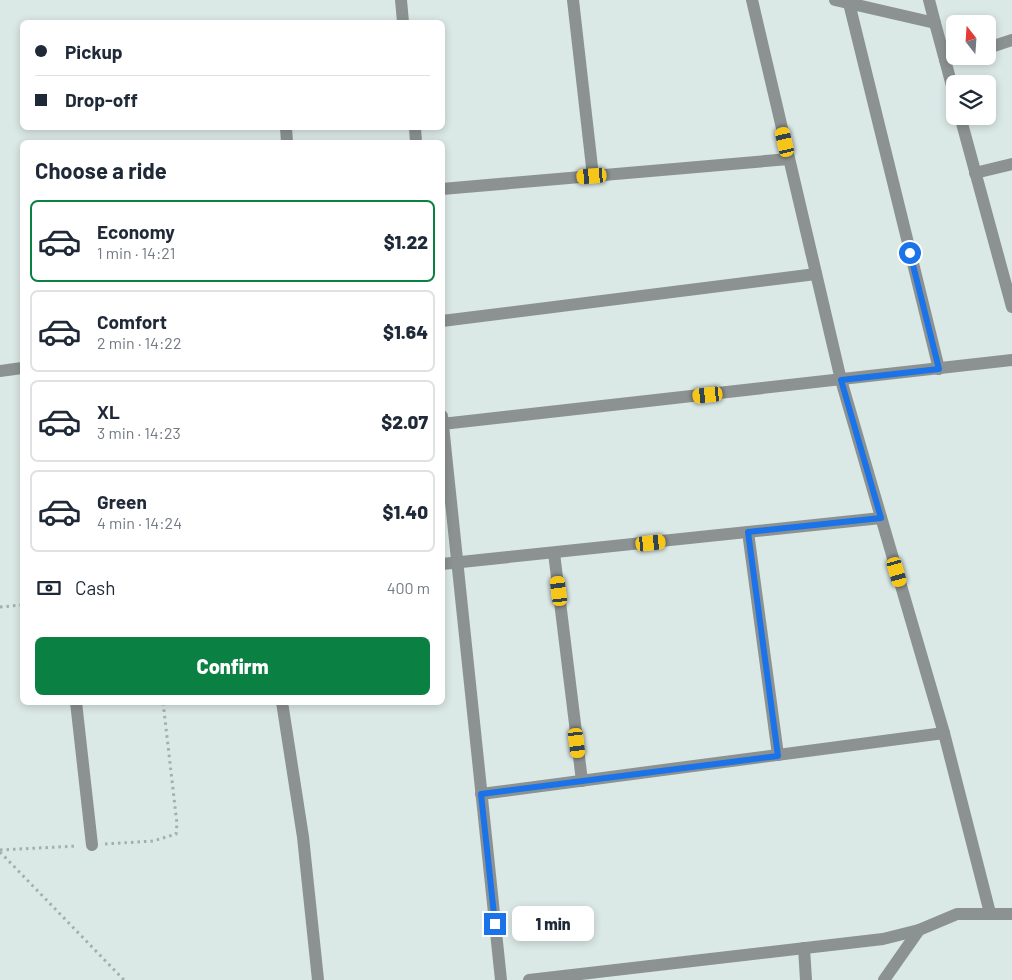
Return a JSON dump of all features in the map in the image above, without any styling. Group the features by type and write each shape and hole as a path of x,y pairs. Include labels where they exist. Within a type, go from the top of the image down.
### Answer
{"street":[{"path":"401,0 403,20"},
{"path":"574,0 592,176"},
{"path":"752,0 841,380 944,734 990,913"},
{"path":"835,0 935,24"},
{"path":"929,0 949,75"},
{"path":"849,3 939,369"},
{"path":"996,45 1012,40"},
{"path":"962,125 1012,308"},
{"path":"445,189 789,159"},
{"path":"975,173 1012,164"},
{"path":"445,321 816,274"},
{"path":"445,421 841,380 1012,360"},
{"path":"0,371 20,368"},
{"path":"445,441 501,980"},
{"path":"445,564 881,518"},
{"path":"748,532 778,756"},
{"path":"554,553 582,781"},
{"path":"76,705 92,845"},
{"path":"282,705 304,837 318,980"},
{"path":"481,794 944,734"},
{"path":"528,980 883,939 919,930 957,914 1012,914"},
{"path":"884,980 919,930"},
{"path":"804,948 806,980"}],"path":[{"path":"0,606 20,605"},
{"path":"0,851 153,841 176,834 177,824 163,705"},
{"path":"0,851 124,980"}],"route":[{"path":"495,924 481,794 778,756 748,532 881,518 841,380 939,369 910,253"}]}
